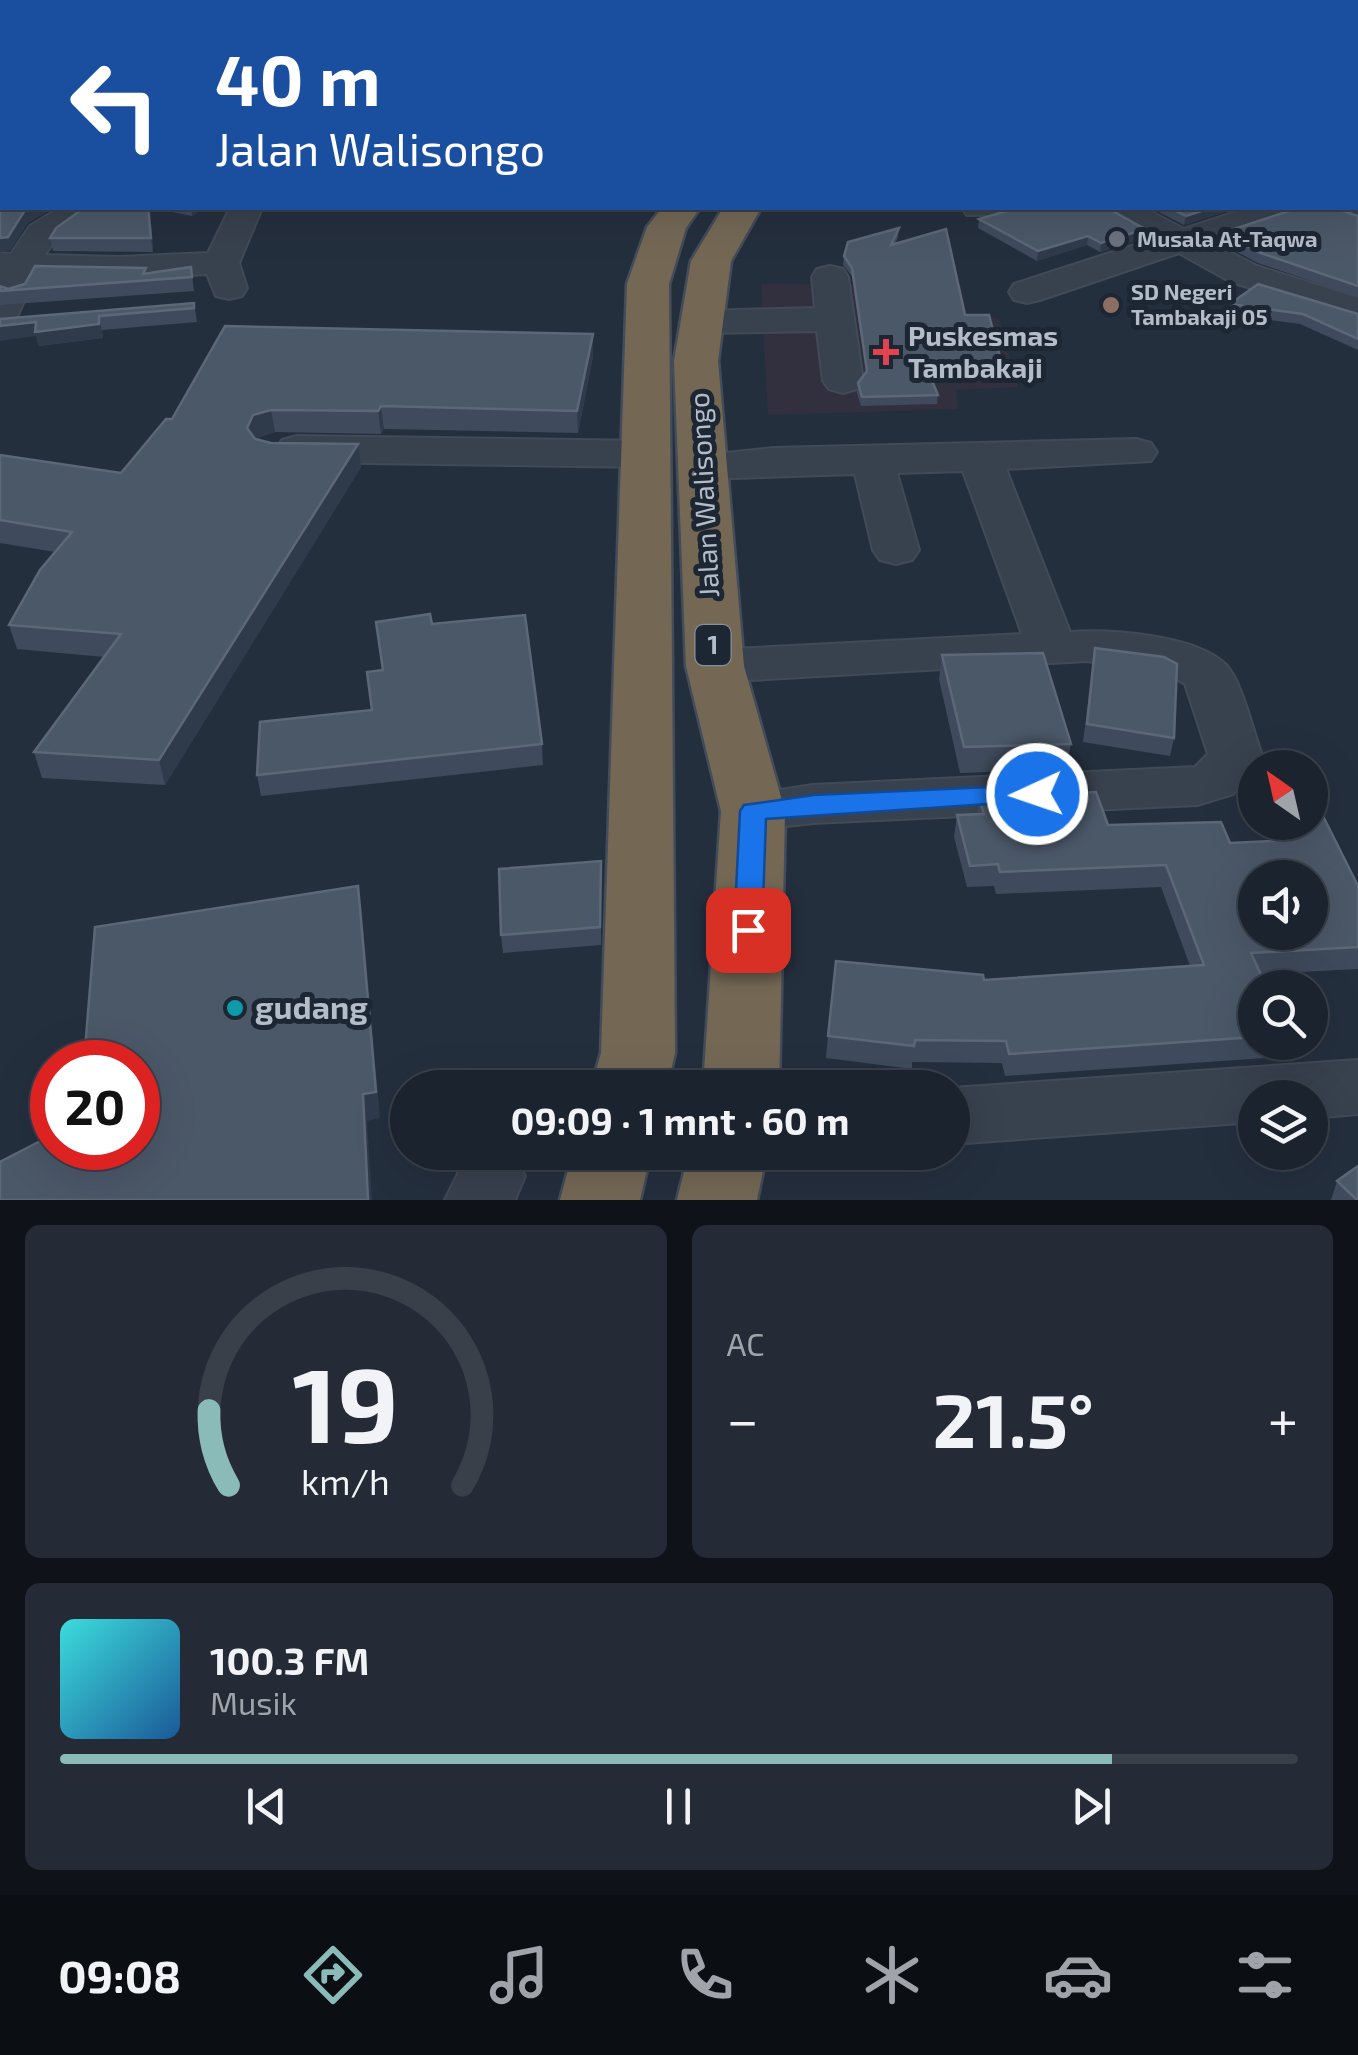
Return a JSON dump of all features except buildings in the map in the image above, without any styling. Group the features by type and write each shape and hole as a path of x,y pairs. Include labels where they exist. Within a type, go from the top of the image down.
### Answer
{"highway":[{"name":"Jalan Walisongo","path":"634,1070 638,1053 648,284 667,227 680,210"},
{"name":"Jalan Walisongo","path":"741,210 711,261 696,361 715,666 753,811 742,1070"},
{"path":"600,1200 608,1170"},
{"path":"717,1200 724,1170"}],"street":[{"path":"12,319 11,264 42,233 81,210"},
{"path":"11,264 225,276 245,210"},
{"path":"1124,210 1244,274 1358,310"},
{"path":"1026,292 1274,210"},
{"path":"1302,294 1358,276"},
{"path":"830,277 842,381"},
{"path":"702,322 834,319"},
{"path":"275,449 648,454"},
{"path":"703,466 1136,452"},
{"path":"980,458 1052,648"},
{"path":"873,461 896,550"},
{"path":"715,666 1052,648 1130,649 1186,661 1208,676 1236,758 1218,778 1197,786 814,804 753,811"},
{"path":"970,1115 1358,1088"}],"shaded area":[{"name":"Puskesmas Tambakaji","path":"761,284 960,285 968,317 999,318 1018,387 956,390 958,409 768,415"}],"place":[{"name":"Musala At-Taqwa","path":"1117,239"},
{"name":"SD Negeri Tambakaji 05","path":"1111,305"},
{"name":"Puskesmas Tambakaji","path":"886,352"},
{"name":"gudang","path":"235,1008"}],"route":[{"path":"748,930 753,811 814,804 1037,794"}]}
